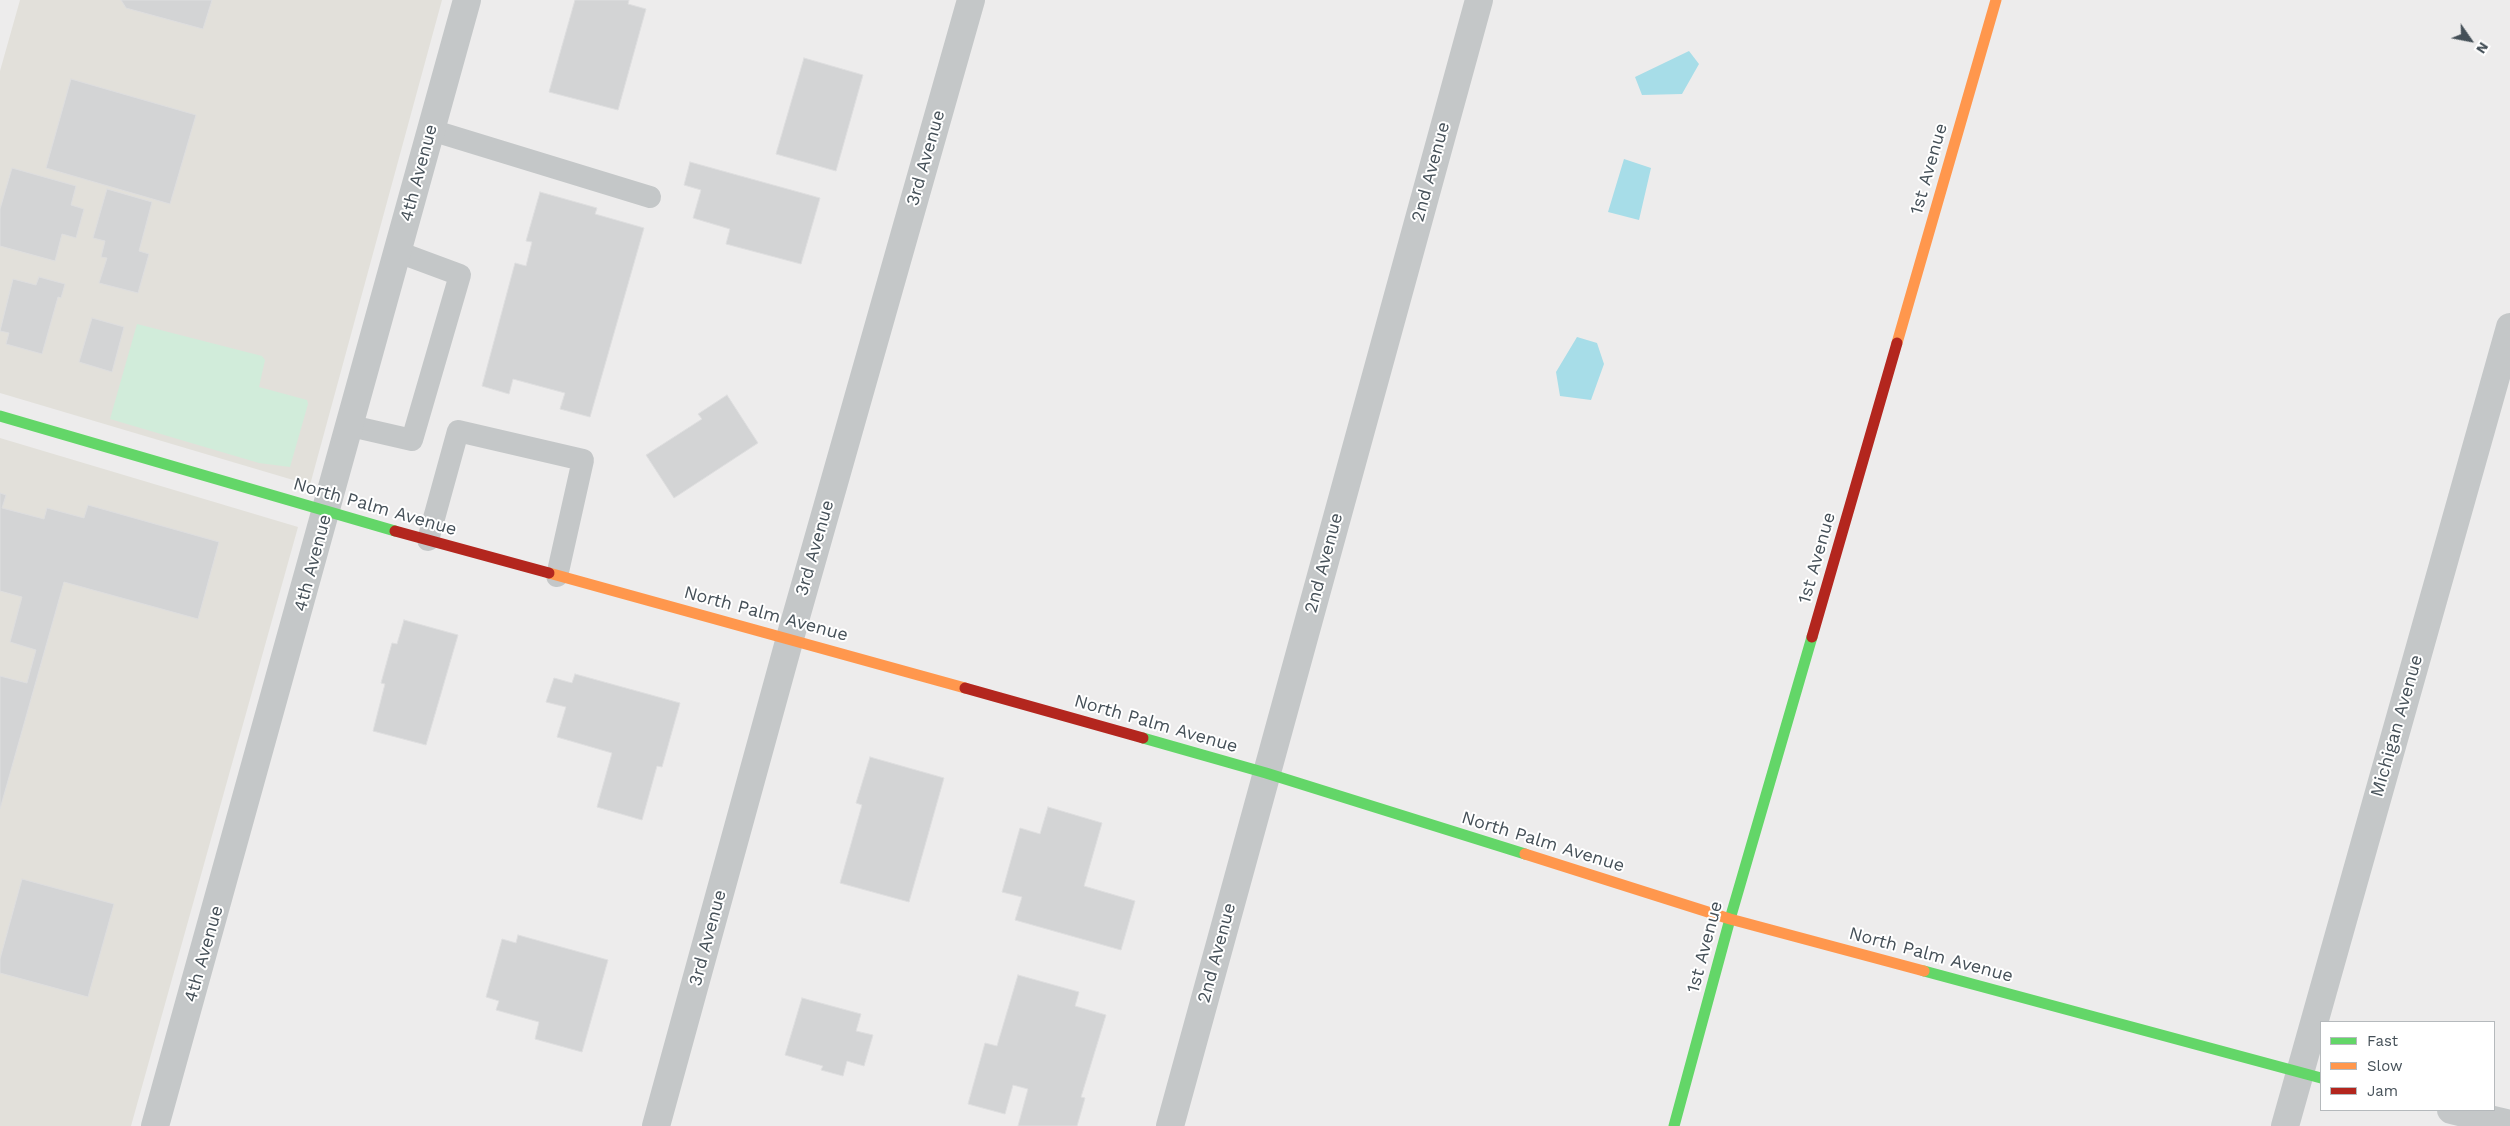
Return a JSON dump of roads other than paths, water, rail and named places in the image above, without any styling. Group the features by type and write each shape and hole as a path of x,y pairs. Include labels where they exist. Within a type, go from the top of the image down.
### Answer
{"street":[{"name":"4th Avenue","path":"156,1126 351,426 466,0"},
{"name":"3rd Avenue","path":"656,1126 790,638 971,0"},
{"name":"2nd Avenue","path":"1170,1126 1479,0"},
{"name":"1st Avenue","path":"1674,1126 1730,919 1996,0"},
{"name":"Michigan Avenue","path":"2325,1021 2510,327"},
{"name":"North Palm Avenue","path":"0,416 327,513 790,638 1266,773 1730,919 2310,1076"},
{"name":"Michigan Avenue","path":"2285,1126 2310,1076 2320,1039"},
{"path":"2455,1111 2510,1124"}],"lane":[{"path":"431,130 650,197"},
{"path":"351,426 412,440 460,275 398,252"},
{"path":"428,540 458,432 583,460 557,576"}],"water":[{"path":"1689,51 1699,64 1682,94 1642,95 1635,77"},
{"path":"1624,159 1651,168 1639,220 1608,212"},
{"path":"1577,337 1597,343 1604,364 1591,400 1560,396 1556,372"}]}
